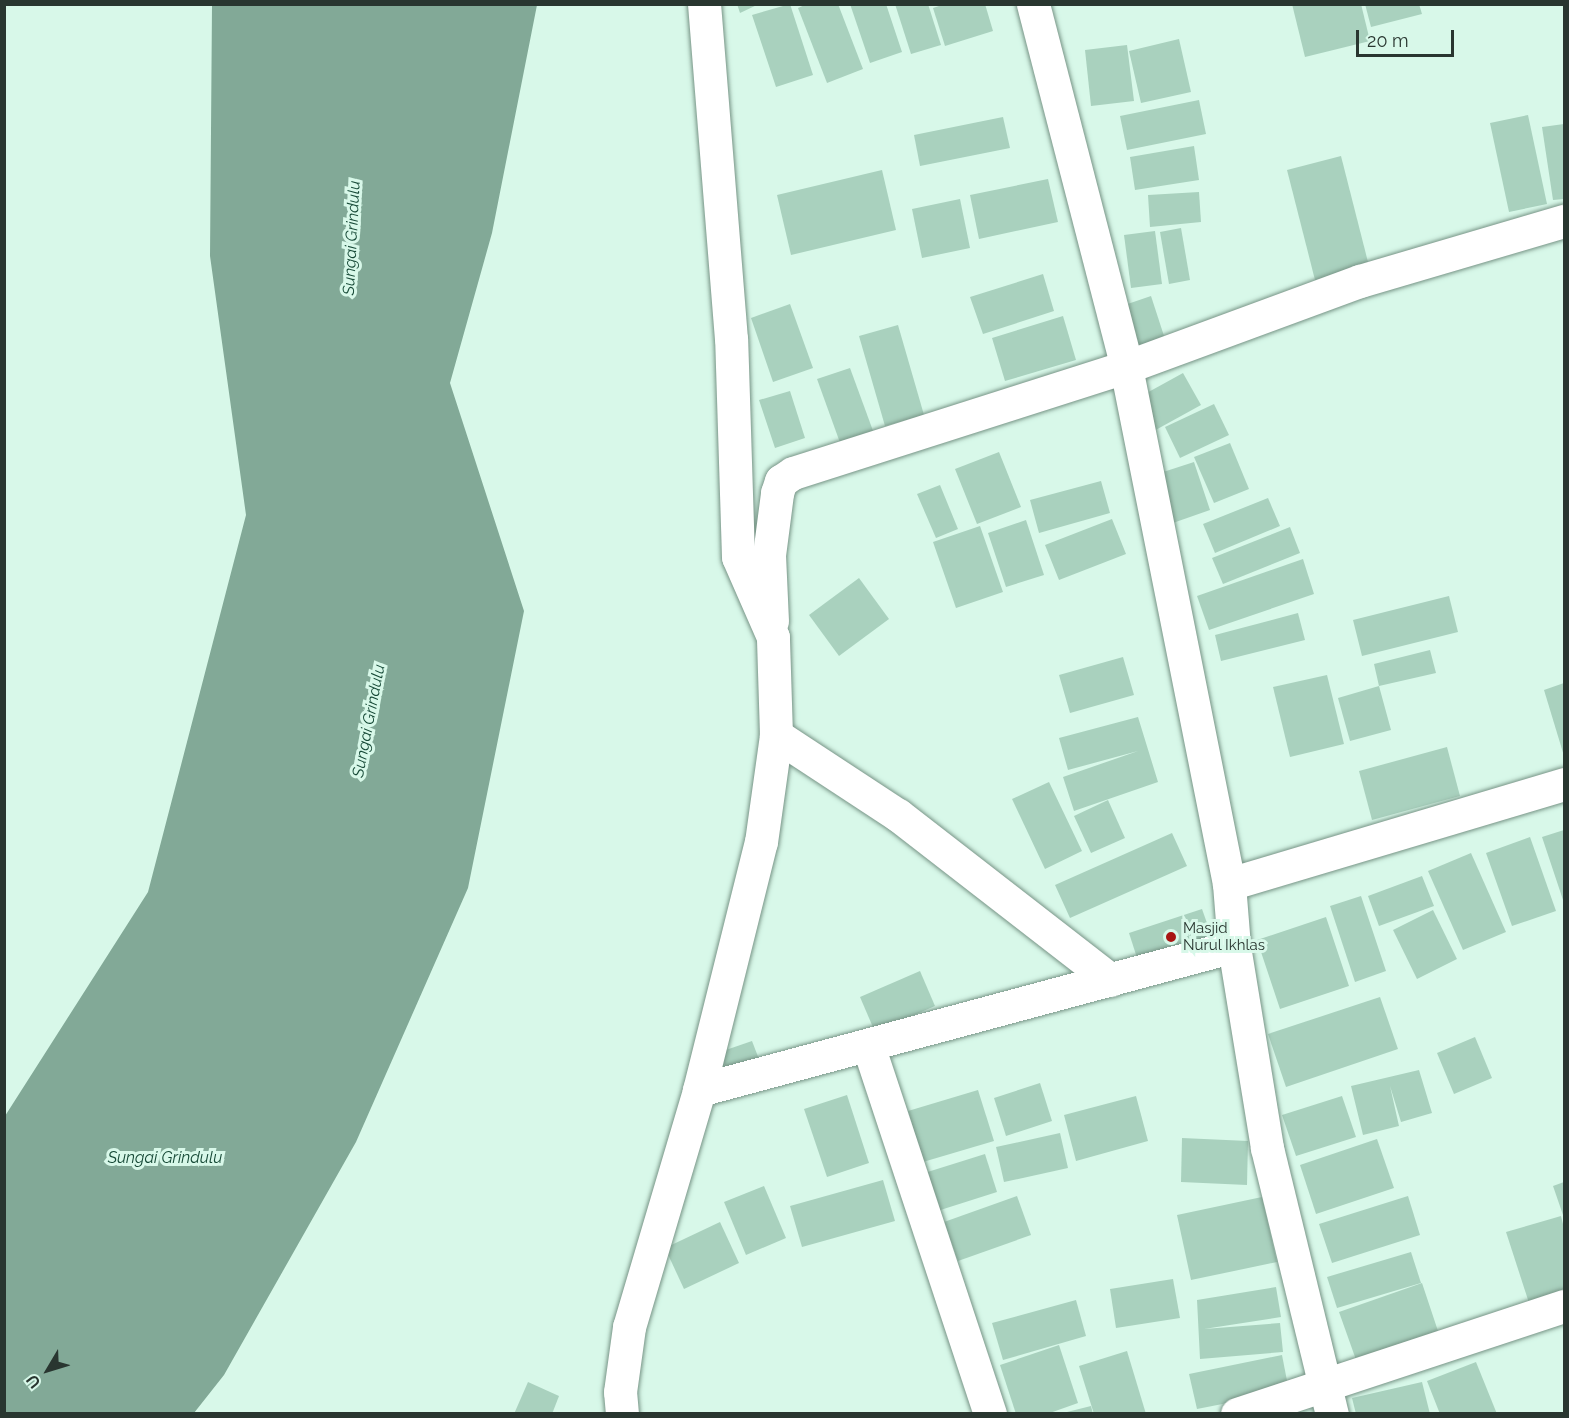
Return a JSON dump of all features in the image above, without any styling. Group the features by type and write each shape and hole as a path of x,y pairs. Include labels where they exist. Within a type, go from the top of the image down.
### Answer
{"street":[{"path":"704,4 731,339 738,557 773,637"},
{"path":"1033,4 1126,367 1229,884 1234,946 1267,1148 1329,1400"},
{"path":"622,1413 620,1392 629,1327 699,1090 762,842 776,735 769,555 781,481 818,462 1126,367 1360,281 1564,221"},
{"path":"776,735 898,815 1111,980"},
{"path":"1229,884 1564,784"},
{"path":"699,1090 869,1048 1234,946"},
{"path":"869,1048 990,1413"},
{"path":"1237,1413 1329,1400 1564,1306"}],"water":[{"name":"Sungai Grindulu","path":"212,5 537,5 492,233 450,383 524,611 468,888 356,1142 224,1375 194,1413 5,1413 5,1116 148,892 246,515 210,256"}],"building":[{"path":"737,4 759,4 740,13"},
{"path":"790,4 813,75 776,87 752,15"},
{"path":"807,4 838,4 863,69 827,83 798,8"},
{"path":"850,4 886,4 902,52 870,63"},
{"path":"895,4 928,4 941,45 911,54"},
{"path":"945,4 985,4 993,31 945,46 933,8"},
{"path":"1292,4 1361,4 1370,41 1305,57"},
{"path":"1365,4 1419,4 1422,14 1371,27"},
{"path":"1179,39 1191,92 1141,103 1129,51"},
{"path":"1127,45 1134,101 1091,106 1085,50"},
{"path":"1199,100 1206,134 1127,150 1120,116"},
{"path":"1528,115 1547,204 1509,212 1490,123"},
{"path":"1003,117 1010,148 920,166 914,135"},
{"path":"1564,124 1564,199 1553,200 1542,127"},
{"path":"1194,146 1199,180 1135,190 1130,157"},
{"path":"1341,156 1369,266 1315,280 1287,170"},
{"path":"882,170 896,230 791,255 777,195"},
{"path":"1048,179 1058,222 979,239 970,195"},
{"path":"1199,192 1201,222 1150,227 1148,195"},
{"path":"960,199 970,248 922,258 912,209"},
{"path":"1181,228 1190,280 1169,284 1160,232"},
{"path":"1155,231 1162,284 1131,288 1124,235"},
{"path":"1043,274 1054,311 983,334 970,297"},
{"path":"1151,296 1165,339 1127,352 1113,309"},
{"path":"790,304 813,368 773,382 751,318"},
{"path":"1063,316 1076,360 1005,381 992,338"},
{"path":"898,325 924,415 885,426 859,336"},
{"path":"850,368 876,439 843,451 817,379"},
{"path":"1183,373 1201,405 1152,432 1134,400"},
{"path":"790,391 805,438 775,448 759,400"},
{"path":"1214,404 1229,435 1180,458 1165,427"},
{"path":"1230,443 1249,489 1214,503 1194,457"},
{"path":"999,452 1021,507 977,524 955,469"},
{"path":"1194,462 1210,510 1170,524 1154,475"},
{"path":"1101,481 1110,513 1039,533 1030,500"},
{"path":"940,485 958,529 936,538 917,494"},
{"path":"1268,498 1280,526 1215,553 1203,524"},
{"path":"1112,519 1126,554 1059,580 1045,545"},
{"path":"1026,520 1044,575 1006,587 988,533"},
{"path":"980,526 1003,592 956,608 933,542"},
{"path":"1290,527 1300,553 1223,584 1212,558"},
{"path":"1303,559 1314,594 1209,630 1197,596"},
{"path":"859,578 889,619 839,656 809,615"},
{"path":"1449,596 1458,632 1362,656 1353,620"},
{"path":"1298,613 1305,640 1221,661 1215,635"},
{"path":"1430,650 1436,673 1379,686 1374,664"},
{"path":"1123,657 1134,695 1070,713 1059,675"},
{"path":"1327,675 1344,744 1290,757 1273,687"},
{"path":"1564,683 1564,756 1544,690"},
{"path":"1379,686 1391,730 1350,741 1338,698"},
{"path":"1138,717 1158,782 1074,811 1063,777 1138,751 1068,770 1059,738"},
{"path":"1447,747 1460,796 1372,820 1359,771"},
{"path":"1049,782 1082,851 1045,869 1012,799"},
{"path":"1108,800 1125,838 1091,853 1074,816"},
{"path":"1564,830 1564,903 1542,837"},
{"path":"1172,833 1187,866 1070,918 1055,885"},
{"path":"1530,837 1556,911 1512,926 1486,853"},
{"path":"1471,853 1506,932 1463,950 1428,871"},
{"path":"1422,876 1434,906 1379,926 1368,896"},
{"path":"1361,896 1386,971 1355,982 1330,906"},
{"name":"Masjid Nurul Ikhlas","path":"1202,909 1213,940 1139,964 1129,933"},
{"path":"1433,910 1457,959 1417,979 1393,930"},
{"path":"1326,917 1349,986 1280,1009 1257,940"},
{"path":"920,971 935,1006 875,1032 860,997"},
{"path":"1380,997 1398,1049 1286,1087 1268,1034"},
{"path":"1475,1037 1492,1078 1454,1094 1437,1053"},
{"path":"752,1041 762,1067 730,1079 720,1052"},
{"path":"1419,1070 1432,1113 1401,1122 1390,1086 1399,1126 1363,1135 1351,1086"},
{"path":"1040,1083 1052,1121 1006,1136 994,1098"},
{"path":"978,1090 994,1141 923,1162 908,1111"},
{"path":"847,1095 869,1163 827,1177 804,1109"},
{"path":"1136,1096 1148,1141 1076,1161 1064,1115"},
{"path":"1342,1096 1356,1137 1296,1156 1282,1115"},
{"path":"1060,1133 1068,1168 1004,1182 996,1147"},
{"path":"1182,1138 1248,1141 1247,1185 1181,1182"},
{"path":"1377,1139 1394,1188 1316,1214 1300,1165"},
{"path":"985,1154 997,1192 931,1213 918,1175"},
{"path":"883,1180 895,1221 802,1247 790,1206"},
{"path":"1564,1182 1564,1218 1553,1186"},
{"path":"764,1186 786,1238 746,1255 724,1202"},
{"path":"1017,1196 1031,1235 958,1261 944,1222"},
{"path":"1408,1196 1420,1235 1332,1263 1319,1224"},
{"path":"1262,1197 1277,1262 1191,1280 1177,1215"},
{"path":"1561,1216 1564,1228 1564,1295 1530,1306 1506,1232"},
{"path":"720,1222 739,1263 684,1289 665,1248"},
{"path":"1411,1252 1421,1283 1337,1308 1327,1277"},
{"path":"1173,1279 1180,1318 1116,1328 1110,1289"},
{"path":"1422,1283 1442,1343 1360,1371 1339,1312"},
{"path":"1276,1287 1281,1317 1204,1329 1280,1323 1283,1352 1200,1359 1197,1300"},
{"path":"1076,1300 1086,1336 1003,1360 992,1323"},
{"path":"1059,1345 1078,1403 1047,1414 1016,1414 1000,1365"},
{"path":"1127,1351 1146,1414 1094,1414 1079,1366"},
{"path":"1282,1355 1289,1391 1197,1409 1189,1374"},
{"path":"1476,1362 1497,1414 1440,1414 1427,1381"},
{"path":"528,1382 559,1396 552,1414 514,1414"},
{"path":"1422,1382 1430,1414 1356,1414 1352,1398"},
{"path":"1091,1406 1093,1414 1063,1414 1063,1413"}],"place":[{"name":"Masjid Nurul Ikhlas","path":"1171,937"}]}
